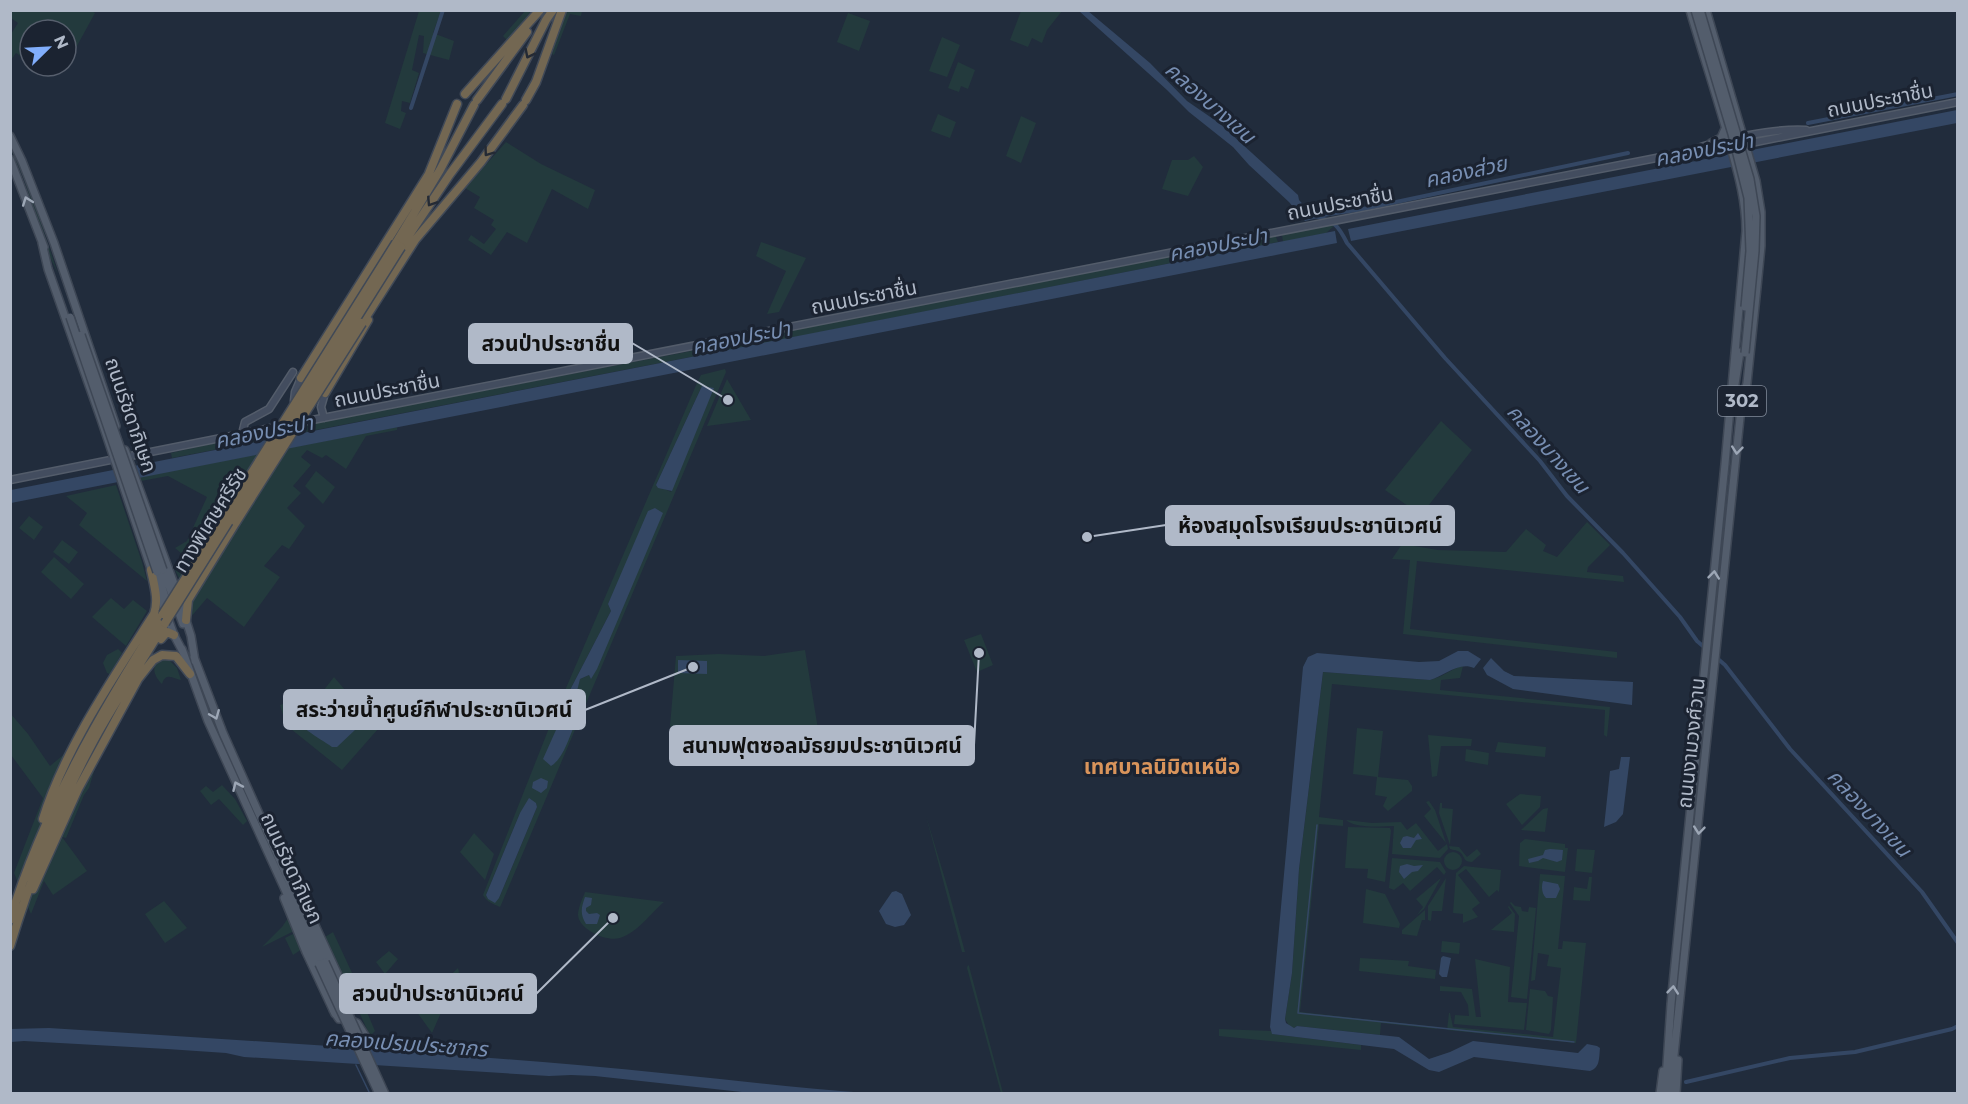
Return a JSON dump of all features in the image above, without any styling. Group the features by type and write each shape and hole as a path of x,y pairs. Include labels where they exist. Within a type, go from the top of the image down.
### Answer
{"highway":[{"path":"465,94 541,10"},
{"name":"ทางพิเศษศรีรัช","path":"10,946 46,842 70,788 123,689 398,245 475,102 541,10"},
{"name":"ทางพิเศษศรีรัช","path":"10,920 33,852 61,790 113,692 398,245 504,102 553,10"},
{"path":"186,620 188,600 415,240 481,162 524,102 536,82 562,10"},
{"path":"422,200 429,174 457,104"},
{"path":"302,378 429,174"},
{"path":"323,397 366,325 373,308"},
{"path":"33,852 45,811 72,750 154,614 157,606 157,571"},
{"path":"20,915 78,789 148,658 165,633 168,631 174,635"},
{"path":"138,679 153,660 162,655 176,657 190,674"}],"main road":[{"name":"ถนนงามวงศ์วาน","path":"1670,1094 1667,1048 1731,395 1746,215 1726,126 1692,10"},
{"name":"ถนนงามวงศ์วาน","path":"1665,1094 1677,1040 1743,395 1742,352 1750,251 1749,198 1732,134 1692,10"},
{"name":"ถนนงามวงศ์วาน","path":"1700,10 1750,179 1756,216 1755,250 1742,352 1731,395"},
{"name":"ถนนงามวงศ์วาน","path":"1706,10 1751,164 1761,212 1761,246 1757,287 1747,383 1743,395"},
{"path":"1705,60 1714,62 1720,56"},
{"name":"ถนนประชาชื่น","path":"10,480 1346,218 1688,152 1731,147 1958,102"},
{"path":"1711,143 1721,138 1726,126"},
{"name":"ถนนรัชดาภิเษก","path":"10,136 26,171 42,216 72,317 190,674 208,721 278,878 385,1094"},
{"name":"ถนนประชาชื่น","path":"1688,152 1711,143 1731,147"},
{"name":"ถนนรัชดาภิเษก","path":"10,159 72,317"},
{"path":"1746,215 1751,208 1756,208 1761,212"},
{"name":"ถนนรัชดาภิเษก","path":"42,216 54,243 143,501 174,580 191,636 195,661"},
{"name":"ถนนรัชดาภิเษก","path":"42,243 51,277 96,403 130,508 223,733 379,1094"},
{"path":"293,372 323,397"},
{"path":"242,434 245,422 269,409 293,372"},
{"path":"293,372 295,394"},
{"path":"288,425 295,394 302,378"},
{"path":"284,385 291,386 298,400 324,418"},
{"path":"323,397 321,407 324,418"},
{"path":"308,406 318,404 323,397"},
{"path":"96,403 101,408 107,400"},
{"path":"130,508 133,499 138,498 143,501"},
{"name":"ถนนรัชดาภิเษก","path":"157,571 174,635 183,652"},
{"path":"279,859 314,923 349,999 350,1012 345,1018 339,1019 333,1010"},
{"path":"278,878 288,912 338,1020 355,1021 366,1037"},
{"path":"1676,1094 1677,1040"},
{"path":"1660,1094 1667,1048"}],"green space":[{"path":"91,10 95,13 78,44 78,18 18,18 18,23 11,18 11,11"},
{"path":"1021,10 1062,11 1047,30 1042,43 1032,38 1028,47 1010,40"},
{"path":"419,11 441,11 433,33 454,41 449,60 423,53 424,36 419,35 412,70 419,73 410,103 402,101 401,111 406,113 400,129 385,123"},
{"path":"525,11 531,11 508,41 503,36"},
{"path":"565,11 582,11 581,16 570,14 554,55 552,54"},
{"path":"848,13 870,21 859,51 837,42"},
{"path":"18,23 18,54 16,53 11,60 11,34"},
{"path":"942,37 960,45 947,77 929,71"},
{"path":"958,62 975,70 968,89 961,86 959,92 948,88"},
{"path":"938,114 956,122 950,138 931,131"},
{"path":"1021,116 1036,123 1021,163 1006,156"},
{"path":"10,142 24,172 58,274 49,255"},
{"path":"506,142 541,164 595,190 588,209 552,189 527,243 507,232 491,255 468,240 471,235 484,244 496,229 491,225 494,220 474,208 480,197 465,188"},
{"path":"1194,156 1203,167 1188,196 1162,189 1172,160 1188,160"},
{"path":"1322,226 1334,226 1326,233 1283,242 1283,234"},
{"path":"1275,235 1278,242 725,351 721,348 723,344"},
{"path":"761,242 806,258 779,312 767,314 786,271 756,256"},
{"path":"707,348 711,353 172,458 171,453 266,432"},
{"path":"725,369 726,372 500,907 488,901 483,895 551,723 701,375","holes":["702,386 671,492 656,485","655,508 662,513 591,678 589,675 580,679 570,690 611,611 608,604","536,803 537,807 499,898 488,899 486,895 520,813"]},
{"path":"727,379 751,420 707,426"},
{"path":"1441,421 1472,450 1421,515 1385,490"},
{"path":"397,427 397,430 366,436 346,469 326,455 322,458 307,450 301,457 311,465 293,486 301,493 287,508 305,526 289,549 282,545 264,566 280,577 244,627 207,598 190,618 192,600 225,508 180,580 175,570 187,558 175,548 187,541 207,497 168,476 141,481 140,477"},
{"path":"316,471 335,487 323,504 305,486"},
{"path":"116,485 147,581 79,525 87,513 66,496"},
{"path":"29,516 43,527 34,540 19,528"},
{"path":"1587,522 1610,545 1588,567 1587,572 1623,576 1624,582 1417,561 1410,629 1617,652 1617,658 1403,634 1410,560 1392,559 1402,544 1438,550 1506,552 1526,529 1546,545 1543,551 1557,557"},
{"path":"62,540 78,552 69,564 53,552"},
{"path":"54,557 84,584 71,599 41,572"},
{"path":"111,598 124,609 133,600 147,611 126,646 92,617"},
{"path":"981,634 993,665 977,672 964,640"},
{"path":"118,649 122,653 110,674 107,673 103,663 107,655"},
{"path":"805,650 818,729 763,734 725,734 670,726 676,656 719,654 764,656"},
{"path":"167,658 177,668 181,680 168,677 162,684 154,668 158,662"},
{"path":"1463,666 1460,678 1441,680 1440,690 1610,707 1607,737 1604,735 1605,710 1332,684 1319,817 1343,820 1343,826 1319,824 1300,1012 1436,1027 1437,1029 1381,1023 1380,1035 1290,1027 1285,1019 1292,973 1299,869 1323,672 1430,680"},
{"path":"334,677 378,729 342,770 286,725 280,705 320,695"},
{"path":"10,713 50,766 68,751 98,758 89,788 66,838 62,837 87,871 53,895 44,881 31,914 14,873 43,798 11,755"},
{"path":"1357,728 1383,731 1378,777 1408,780 1412,786 1412,791 1388,811 1383,806 1387,797 1375,795 1377,777 1353,774"},
{"path":"1428,735 1472,739 1471,746 1441,746 1437,776 1432,777"},
{"path":"1498,742 1546,747 1545,757 1495,752"},
{"path":"1466,749 1489,753 1488,765 1465,761"},
{"path":"222,785 235,799 247,821 243,825 219,799 211,805 200,791 206,786 213,792"},
{"path":"1520,794 1541,796 1540,807 1522,825 1506,804"},
{"path":"1429,801 1435,810 1446,843 1424,816 1431,809 1426,802"},
{"path":"1440,803 1442,803 1442,808 1453,809 1450,845 1439,813"},
{"path":"1548,808 1545,832 1521,830 1543,809"},
{"path":"926,816 948,889 965,952 962,952"},
{"path":"1346,820 1372,823 1401,822 1407,830 1416,823 1438,851 1447,844 1448,849 1440,858 1392,854 1394,826 1362,826"},
{"path":"1348,827 1390,828 1385,882 1367,878 1368,869 1345,868"},
{"path":"474,833 494,854 485,880 460,852"},
{"path":"1525,839 1565,844 1565,848 1568,848 1565,872 1519,866 1520,843"},
{"path":"1449,846 1459,847 1467,857 1477,849 1481,854 1469,862 1460,852 1450,849"},
{"path":"1577,849 1595,850 1592,873 1575,871"},
{"path":"1453,852 1459,855 1462,861 1459,867 1453,870 1447,867 1444,861 1447,855"},
{"path":"1392,858 1440,862 1446,872 1444,875 1437,867 1410,891 1403,883 1394,890 1389,888"},
{"path":"1464,866 1501,870 1499,892 1497,890 1489,897 1466,869 1458,875 1480,903 1472,909 1478,917 1463,923 1463,914 1453,913 1456,873"},
{"path":"1540,874 1565,876 1558,949 1562,949 1563,941 1586,943 1576,1043 1447,1030 1450,1013 1453,1027 1553,1037 1561,968 1547,966 1549,955 1538,953 1535,980 1531,981"},
{"path":"1589,877 1592,877 1590,901 1573,900 1574,887 1587,889"},
{"path":"1441,878 1424,909 1417,915 1423,907 1416,899"},
{"path":"1446,878 1442,911 1432,911 1431,921 1428,920 1428,906"},
{"path":"1366,889 1385,894 1400,924 1399,928 1363,923"},
{"path":"585,892 664,902 632,932 615,939 594,934 583,925 578,912"},
{"path":"164,901 187,928 165,943 145,914"},
{"path":"1511,902 1521,907 1522,911 1528,912 1529,907 1536,908 1527,999 1511,997 1519,916"},
{"path":"1509,906 1515,914 1514,932 1491,930 1512,913"},
{"path":"1425,910 1425,920 1422,920 1417,936 1402,934 1402,930"},
{"path":"288,918 294,931 262,947 282,927"},
{"path":"333,932 360,990 361,998 375,1031 370,1036 325,937"},
{"path":"293,934 302,949 293,955 285,938"},
{"path":"1442,941 1460,943 1459,954 1441,952"},
{"path":"389,951 398,959 385,974 376,962"},
{"path":"1360,958 1409,961 1408,966 1436,970 1435,979 1359,971"},
{"path":"1475,959 1510,967 1508,1002 1527,1003 1524,1030 1454,1024 1455,1015 1469,1016 1468,1005 1461,992 1440,991 1440,986 1472,989 1476,1017 1481,1017"},
{"path":"969,966 1003,1093 1001,1093"},
{"path":"458,968 459,972 432,1033 414,1008 405,1010 393,999 411,976 430,995"},
{"path":"1530,989 1545,991 1548,996 1553,997 1549,1034 1526,1030"},
{"path":"1219,1029 1271,1031 1273,1034 1361,1045 1361,1050 1219,1036"}],"water":[{"path":"1079,11 1088,11 1150,63 1187,101 1219,123 1298,195 1299,200 1311,213 1321,212 1331,215 1305,221 1233,147 1189,112"},
{"path":"1957,110 1957,123 1351,241 1348,229"},
{"path":"1335,231 1337,243 11,503 11,490"},
{"path":"702,386 714,388 672,491 658,488 656,485"},
{"path":"655,508 663,513 597,669 591,679 589,675 580,679 577,691 574,692 570,690 611,611 608,604 648,511"},
{"path":"1458,651 1468,651 1481,659 1474,668 1463,666 1430,680 1323,672 1299,869 1286,1023 1294,1028 1297,1026 1399,1037 1429,1059 1473,1041 1578,1053 1587,1044 1600,1048 1597,1065 1590,1071 1474,1057 1439,1072 1429,1070 1394,1049 1272,1034 1270,1027 1303,667 1308,657 1317,653 1419,662 1439,661"},
{"path":"1491,658 1504,671 1514,676 1633,682 1632,705 1513,689 1487,675 1483,668"},
{"path":"678,660 707,661 707,674 678,673"},
{"path":"325,702 347,710 356,723 356,729 337,747 332,747 308,731 290,710 293,705"},
{"path":"566,718 573,720 575,724 563,753 551,766 543,759 560,721"},
{"path":"1621,757 1630,757 1623,814 1616,822 1604,827 1610,771 1619,769"},
{"path":"541,778 548,781 547,788 541,793 532,788 533,782"},
{"path":"529,798 536,803 537,807 495,903 486,895 520,813"},
{"path":"1418,833 1422,839 1416,840 1411,848 1403,848 1400,843 1403,837 1414,838"},
{"path":"1545,850 1563,850 1562,860 1557,862 1543,858 1529,863 1528,859 1543,855"},
{"path":"1423,865 1418,871 1412,872 1404,879 1399,872 1400,866"},
{"path":"1543,881 1558,884 1560,889 1556,898 1546,898 1542,890"},
{"path":"892,892 902,894 911,915 904,925 895,927 886,924 879,911"},
{"path":"585,897 592,898 591,905 586,908 586,911 589,914 600,915 597,924 586,924 584,920 582,911"},
{"path":"1443,956 1451,958 1447,977 1439,974"},
{"path":"49,1028 614,1068 867,1093 751,1093 595,1076 549,1076 244,1057 226,1053 167,1049 11,1042 10,1029"}],"waterway":[{"path":"411,108 443,10"},
{"name":"คลองส่วย","path":"1808,123 1958,94"},
{"name":"คลองส่วย","path":"1323,215 1363,209 1628,153"},
{"name":"คลองบางเขน","path":"1316,216 1332,222 1338,228 1347,243 1445,358 1540,461 1567,496 1623,553 1680,617 1697,641 1725,665 1790,749 1922,892 1958,943"},
{"path":"1317,825 1298,1013 1574,1042"},
{"path":"1686,1082 1790,1058 1855,1052 1958,1026"},
{"path":"356,1065 370,1094"}],"place":[{"name":"สวนป่าประชาชื่น","path":"728,400"},
{"name":"ห้องสมุดโรงเรียนประชานิเวศน์","path":"1087,537"},
{"name":"สนามฟุตซอลมัธยมประชานิเวศน์","path":"979,653"},
{"name":"สระว่ายน้ำศูนย์กีฬาประชานิเวศน์","path":"693,667"},
{"name":"สวนป่าประชานิเวศน์","path":"613,918"}],"district":[{"name":"เทศบาลนิมิตเหนือ","path":"1162,767"}],"water label":[{"name":"คลองประปา","path":"1704,150"},
{"name":"คลองประปา","path":"1218,245"},
{"name":"คลองประปา","path":"741,338"},
{"name":"คลองประปา","path":"264,432"},
{"name":"คลองเปรมประชากร","path":"406,1044"}]}
